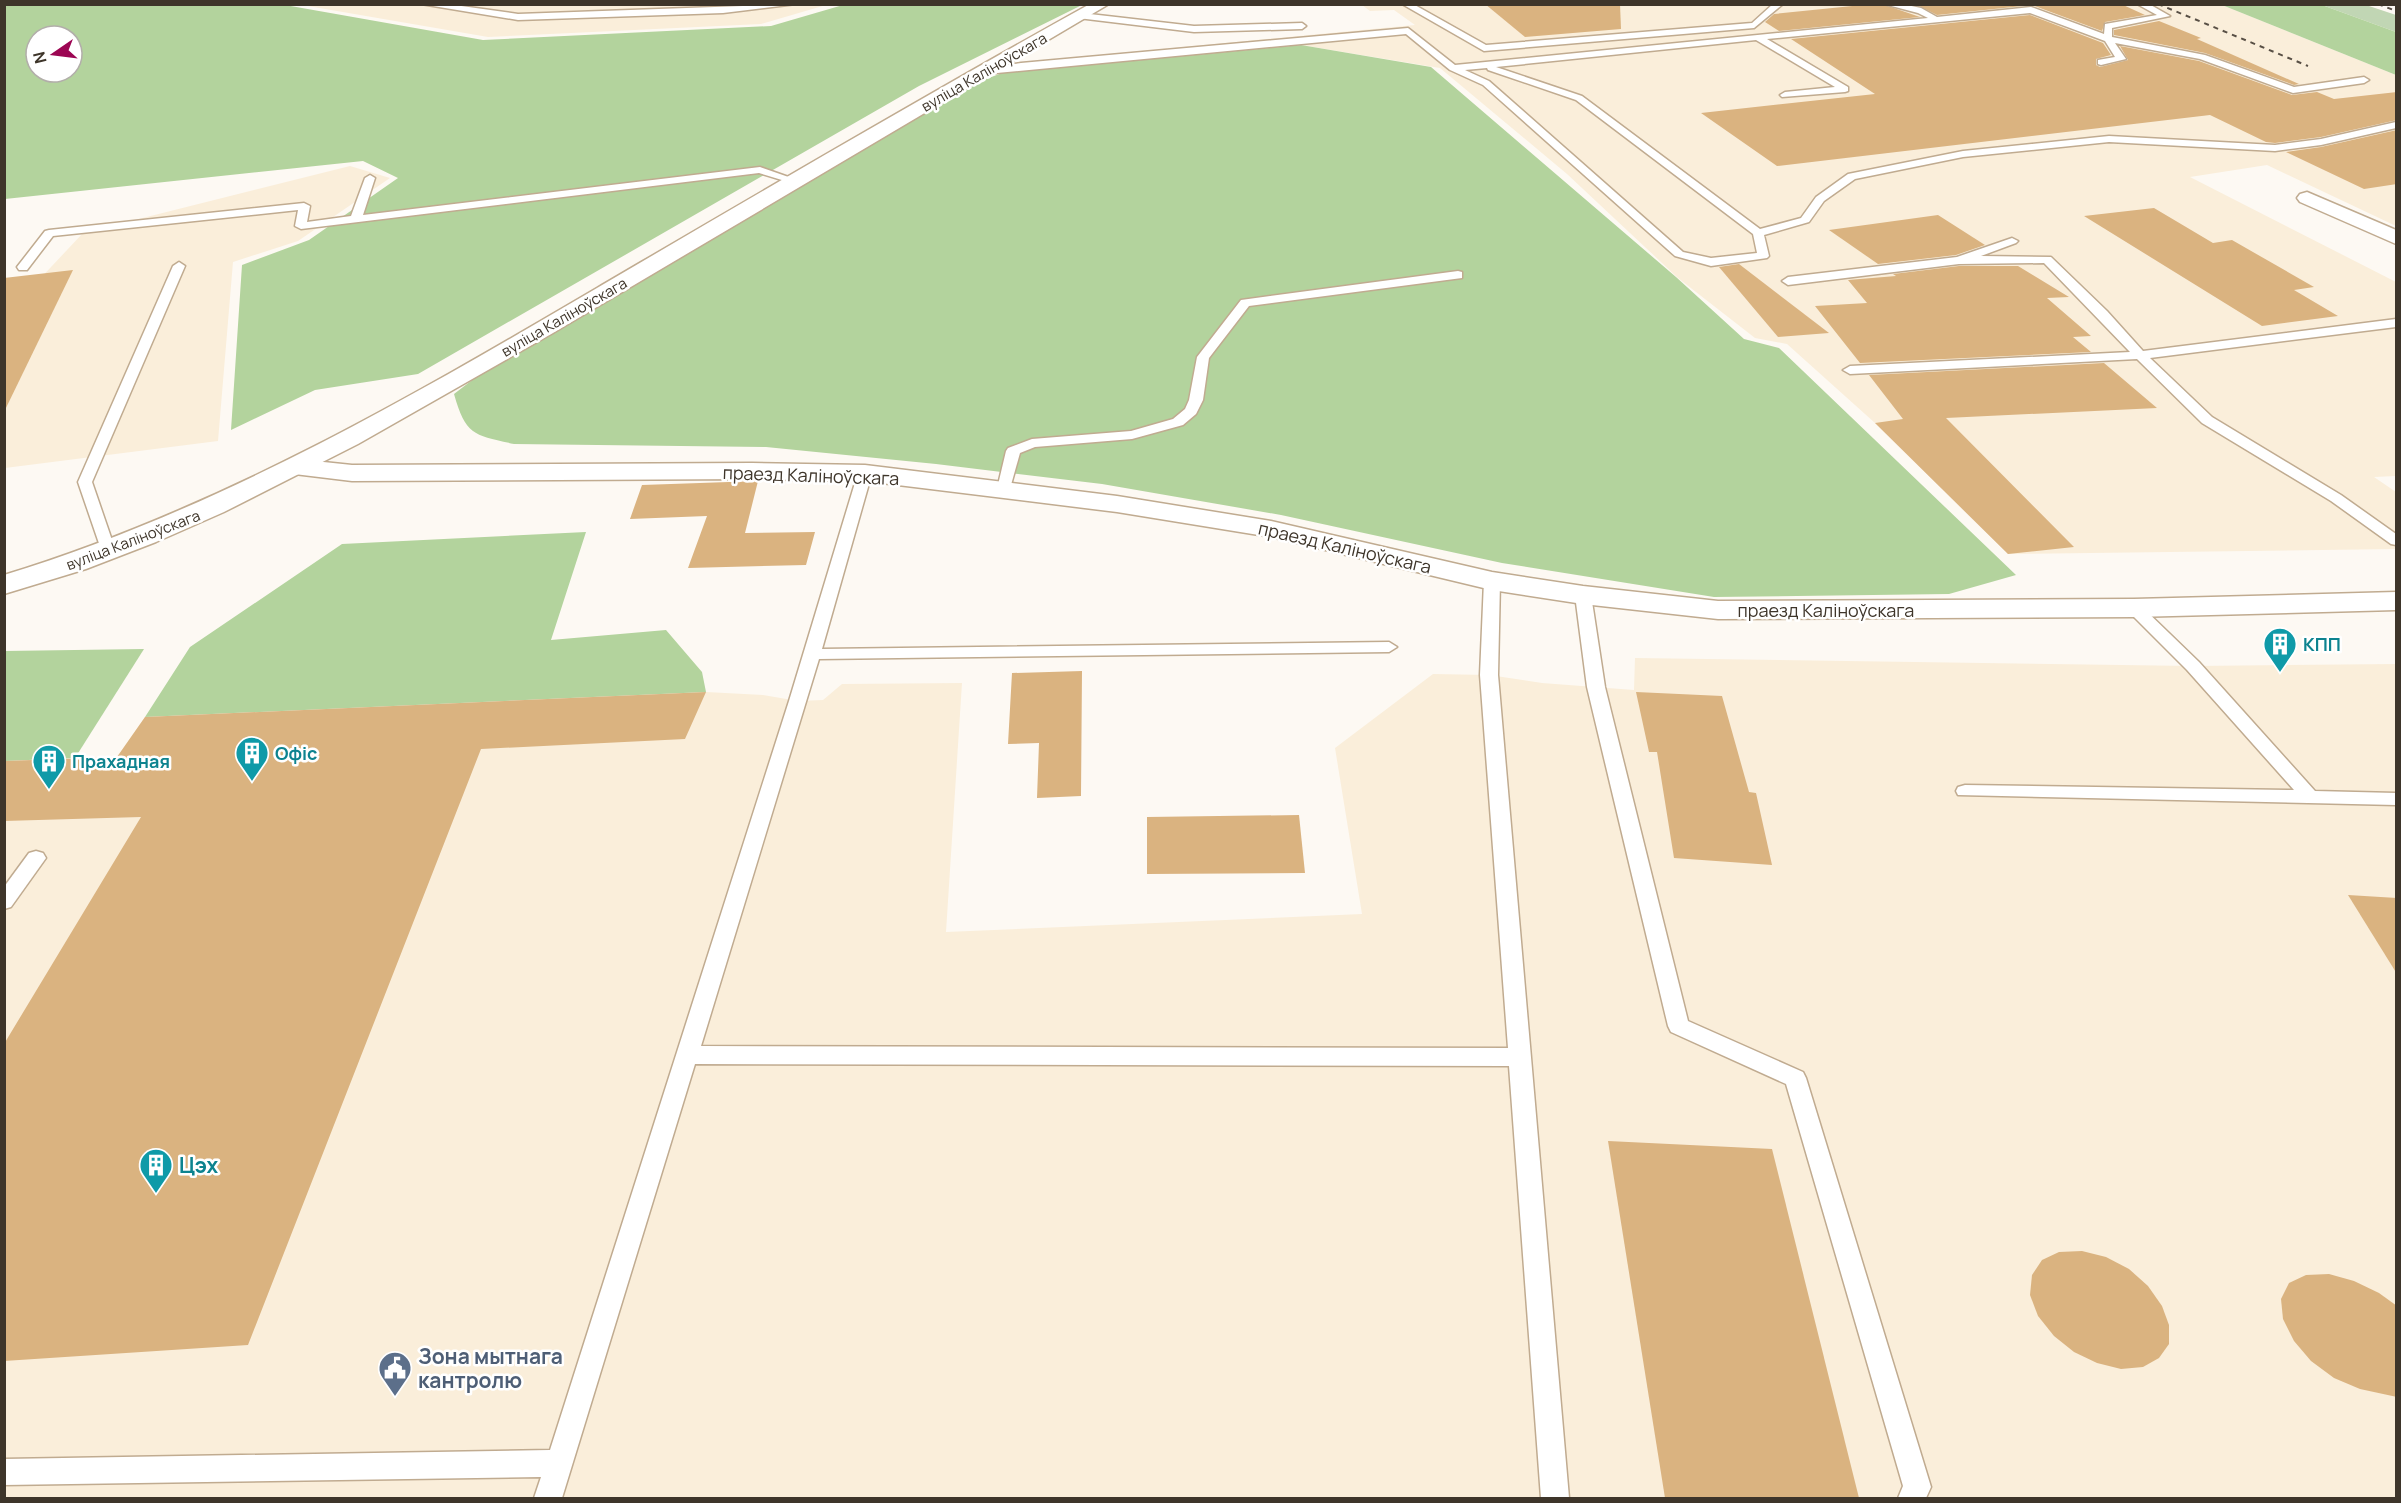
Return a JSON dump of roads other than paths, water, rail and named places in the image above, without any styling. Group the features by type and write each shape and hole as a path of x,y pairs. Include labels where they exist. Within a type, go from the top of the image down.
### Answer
{"street":[{"name":"вуліца Каліноўскага","path":"4,585 108,552 184,522 295,467 429,395 1102,4"},
{"path":"2307,198 2392,233"},
{"name":"праезд Каліноўскага","path":"295,467 363,474 752,471 865,473 1004,489 1271,529 1492,581 1584,595 1718,610 2134,608 2397,601"}],"lane":[{"path":"425,4 463,7 518,16 723,10 792,4"},
{"path":"1406,4 1484,48 1754,25 1779,4"},
{"path":"1888,4 1921,11 1937,20"},
{"path":"2101,62 2121,58 2108,39 2108,26 2166,16 2141,4"},
{"path":"1453,68 2031,10 2108,39 2202,57 2293,90 2364,80"},
{"path":"1080,16 1194,29 1302,26"},
{"path":"986,71 1408,31 1453,68 1486,83 1679,254 1712,262 1763,256 1758,233 1579,98 1484,65"},
{"path":"1758,38 1845,89 1785,95"},
{"path":"1758,233 1805,220 1820,199 1852,176 1963,154 2109,139 2275,148 2321,142 2397,125"},
{"path":"23,267 49,233 304,206 300,226 760,170 795,181"},
{"path":"356,219 370,178"},
{"path":"1959,260 2012,241"},
{"path":"1788,281 1959,260 2047,259 2207,420 2336,498 2397,541"},
{"path":"108,552 85,482 179,266"},
{"path":"1004,489 1013,451 1032,443 1132,435 1178,422 1191,411 1196,400 1203,357 1245,303 1458,275"},
{"path":"1850,370 2140,355 2397,323"},
{"path":"548,1498 812,654 865,473"},
{"path":"1492,581 1489,675 1555,1498"},
{"path":"1584,595 1596,687 1679,1026 1795,1078 1917,1487 1912,1498"},
{"path":"2134,608 2193,666 2310,797"},
{"path":"812,654 1389,646"},
{"path":"1965,791 2397,799"},
{"path":"4,903 36,858"},
{"path":"687,1055 1519,1057"},
{"path":"4,1472 559,1463"}],"railway":[{"path":"2158,4 2308,66"},
{"path":"2378,4 2396,11"}],"place":[{"name":"КПП","path":"2280,673"},
{"name":"Офіс","path":"252,782"},
{"name":"Прахадная","path":"49,790"},
{"name":"Цэх","path":"156,1194"},
{"name":"Зона мытнага кантролю","path":"395,1397"}]}
